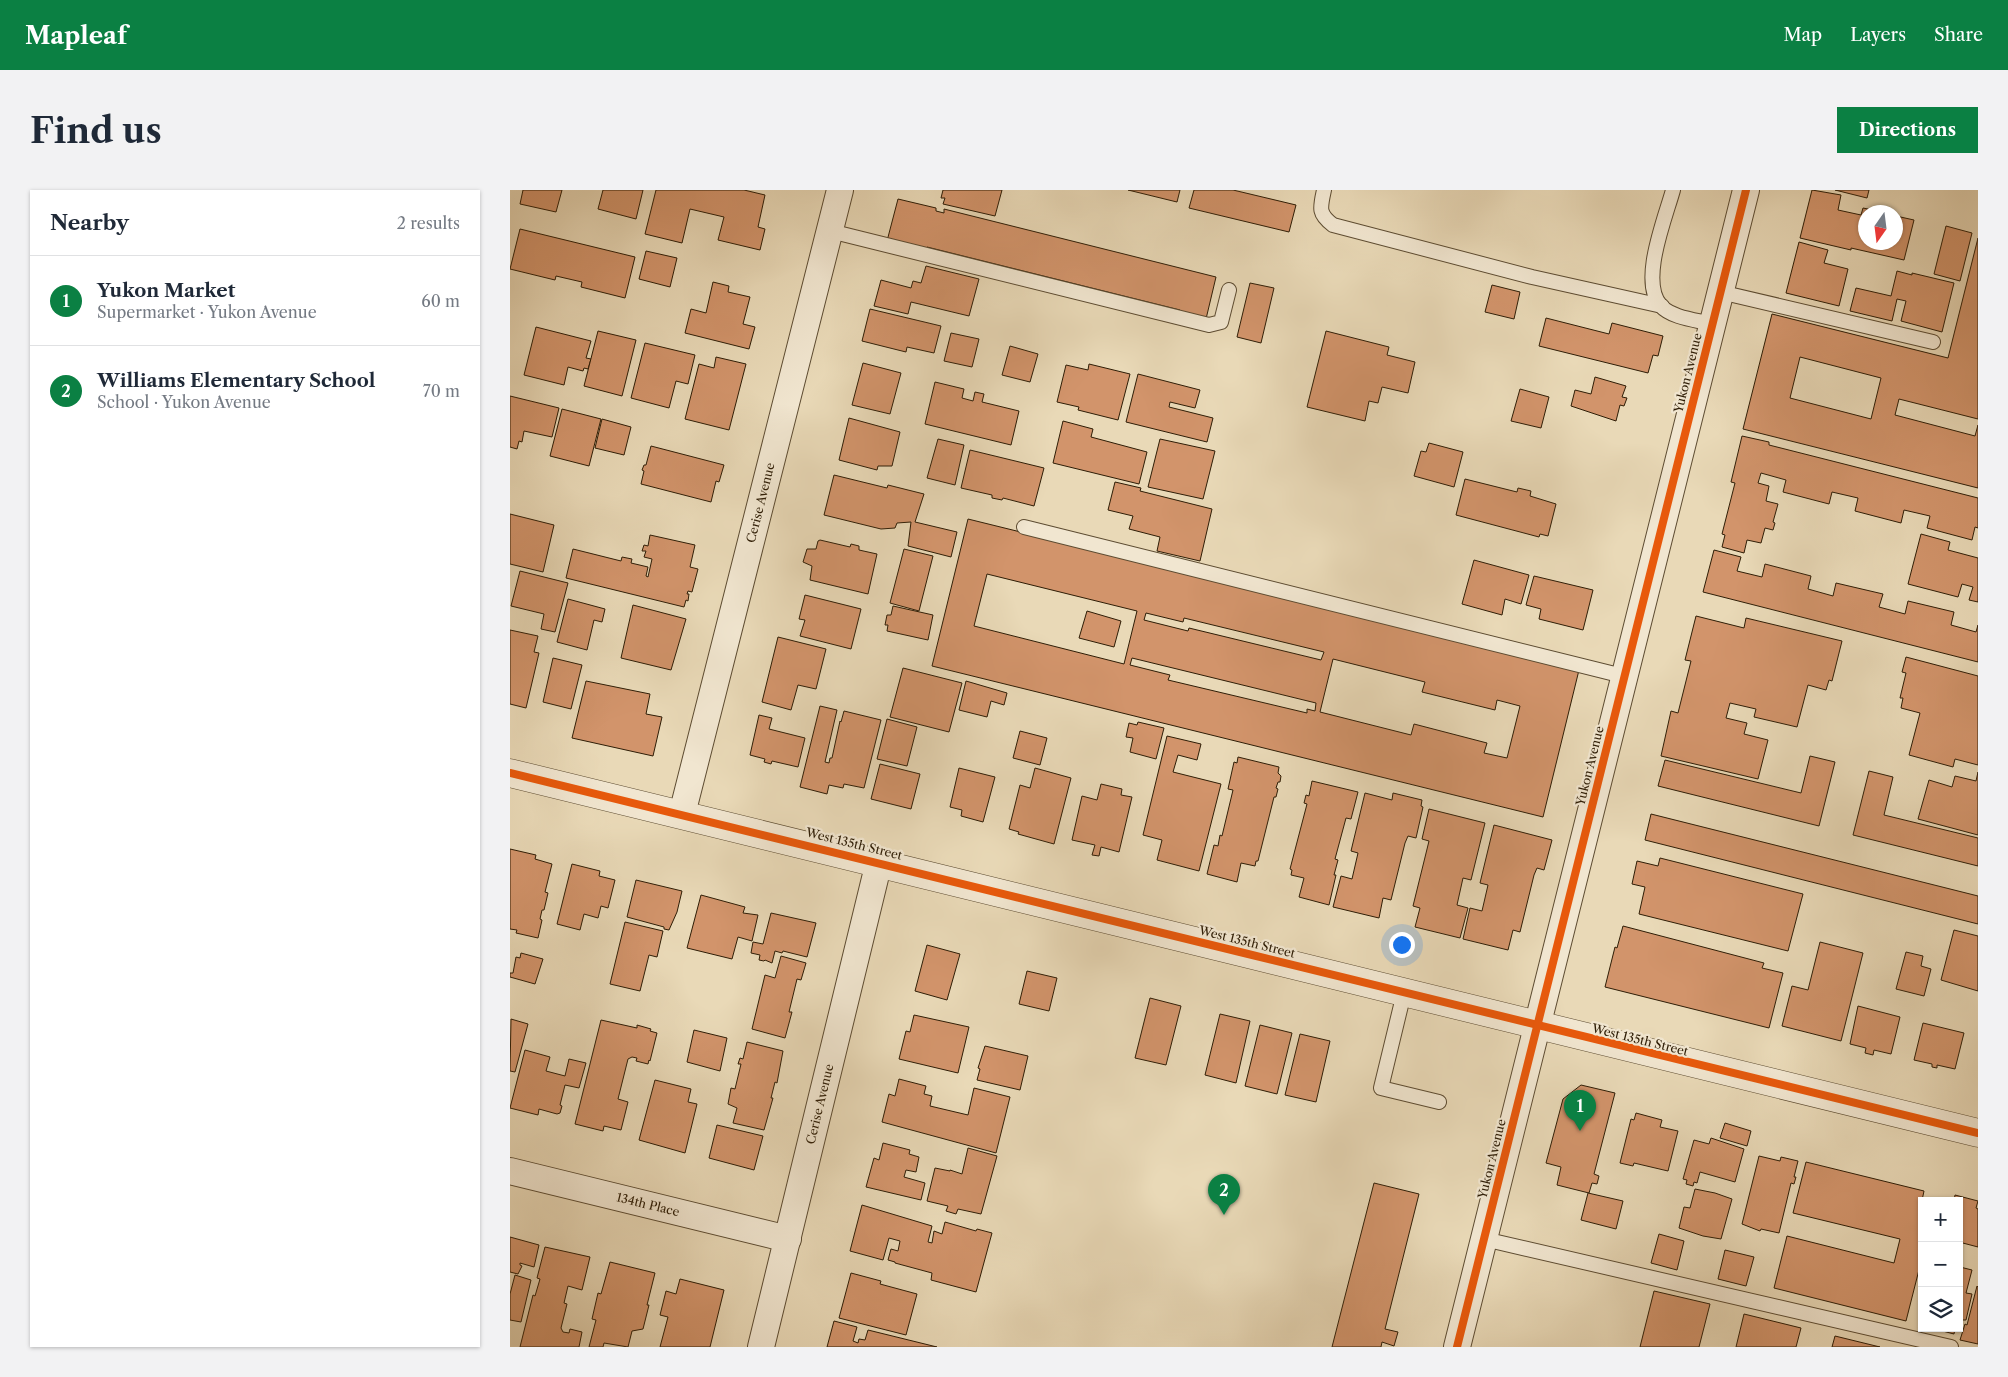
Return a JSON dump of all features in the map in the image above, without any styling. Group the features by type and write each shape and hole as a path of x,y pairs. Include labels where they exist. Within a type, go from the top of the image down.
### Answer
{"street":[{"name":"Cerise Avenue","path":"682,814 840,190"},
{"name":"Yukon Avenue","path":"1457,1347 1623,676 1746,190"},
{"name":"West 135th Street","path":"510,773 1978,1133"},
{"name":"Cerise Avenue","path":"761,1347 879,862"},
{"name":"134th Place","path":"510,1171 788,1239"}],"lane":[{"path":"1324,190 1320,209 1323,218 1333,226 1532,277 1662,306 1676,315 1712,324"},
{"path":"1662,306 1653,291 1651,271 1673,190"},
{"path":"830,231 1209,325 1221,322 1230,290"},
{"path":"1720,292 1933,342"},
{"path":"1024,527 1623,676"},
{"path":"1404,993 1381,1088 1439,1102"},
{"path":"1484,1239 1951,1347"}],"building":[{"path":"523,190 562,190 556,212 520,204"},
{"path":"603,190 643,190 636,219 598,209"},
{"path":"656,190 744,190 765,195 758,227 765,229 760,250 718,240 724,217 690,209 682,243 645,234"},
{"path":"943,190 1002,190 995,216 943,204 945,198 941,198"},
{"path":"1128,190 1180,190 1177,202"},
{"path":"1194,190 1233,190 1296,205 1289,232 1189,208"},
{"path":"1812,190 1841,195 1838,210 1858,214 1858,250 1851,248 1851,250 1800,238"},
{"path":"1835,190 1869,190 1867,198"},
{"path":"898,199 936,208 936,211 944,213 944,209 1216,277 1206,319 1179,312 1180,310 927,247 926,251 887,241"},
{"path":"1903,218 1914,220 1904,260 1860,250 1903,250"},
{"path":"1946,226 1972,233 1960,281 1934,274"},
{"path":"520,229 635,257 625,298 581,287 582,282 556,276 555,280 510,269"},
{"path":"1978,238 1978,419 1899,399 1895,415 1975,436 1978,425 1978,488 1743,429 1772,314 1948,358","holes":["1800,357 1881,378 1871,419 1790,398"]},
{"path":"1799,242 1828,250 1824,263 1848,269 1839,306 1786,293"},
{"path":"646,251 677,258 670,287 639,279"},
{"path":"926,266 979,279 969,316 911,302 908,314 874,306 881,280 911,288 913,281 921,283"},
{"path":"1897,271 1954,283 1942,332 1901,321 1906,301 1897,299 1892,321 1850,311 1856,288 1891,296"},
{"path":"713,282 729,286 728,292 750,297 743,324 755,327 749,349 685,333 691,309 706,313"},
{"path":"1250,283 1274,288 1261,343 1237,337"},
{"path":"1492,285 1520,292 1514,319 1485,312"},
{"path":"870,309 941,326 934,353 907,347 906,352 862,341"},
{"path":"1546,318 1609,334 1612,323 1663,336 1658,356 1653,355 1648,373 1539,346"},
{"path":"536,327 591,341 586,358 591,359 588,369 584,368 583,371 568,367 564,385 524,375"},
{"path":"598,331 636,340 622,396 584,386"},
{"path":"1326,331 1389,347 1387,355 1415,362 1408,393 1382,387 1378,403 1369,401 1365,421 1307,407"},
{"path":"951,333 979,339 972,367 944,361"},
{"path":"645,343 695,355 688,384 676,381 669,408 631,398"},
{"path":"1010,346 1038,354 1030,382 1002,375"},
{"path":"716,357 746,364 729,430 685,419 699,364 714,368"},
{"path":"863,363 901,373 890,414 852,405"},
{"path":"1089,364 1130,374 1118,420 1078,410 1079,407 1057,402 1066,365 1088,370"},
{"path":"1138,374 1200,390 1195,408 1170,402 1169,407 1213,418 1207,442 1126,422"},
{"path":"1595,377 1626,386 1622,397 1627,398 1624,406 1620,405 1616,421 1571,406 1575,390 1591,394"},
{"path":"935,382 964,389 962,398 973,401 975,392 984,394 982,402 1019,411 1011,445 925,424"},
{"path":"1520,389 1549,397 1541,428 1511,421"},
{"path":"510,396 559,408 552,437 524,431 522,442 519,441 517,449 510,447"},
{"path":"562,409 601,419 589,466 550,456"},
{"path":"849,418 900,432 892,466 878,466 877,470 839,460"},
{"path":"602,419 631,427 624,455 595,448"},
{"path":"1063,421 1093,429 1091,437 1147,452 1139,484 1053,463"},
{"path":"1742,436 1769,442 1769,445 1978,498 1978,528 1975,527 1972,540 1927,528 1930,516 1904,510 1901,523 1855,511 1858,498 1832,492 1829,504 1783,492 1786,480 1761,473 1758,483 1769,486 1766,501 1778,504 1773,522 1775,523 1773,530 1765,528 1761,543 1747,540 1744,553 1722,547 1725,535 1722,534 1735,483 1731,482"},
{"path":"938,439 964,445 955,485 927,478"},
{"path":"1160,439 1215,451 1203,499 1148,487"},
{"path":"1429,443 1463,452 1454,487 1414,476 1421,451 1426,452"},
{"path":"651,446 724,465 719,482 716,481 711,502 641,484 644,471 642,470 644,465 646,465"},
{"path":"970,450 1044,468 1034,506 1003,498 1002,500 992,498 992,495 961,488"},
{"path":"834,475 887,488 888,485 924,494 915,522 957,532 951,557 908,546 911,522 897,523 895,528 881,529 824,515"},
{"path":"1465,479 1517,492 1518,488 1531,491 1530,496 1556,504 1548,536 1540,534 1539,537 1456,515"},
{"path":"1115,482 1141,488 1140,491 1212,509 1200,561 1157,551 1160,537 1129,529 1133,516 1108,510"},
{"path":"510,514 554,525 543,572 510,564"},
{"path":"968,519 1579,670 1543,817 932,666","holes":["987,574 1137,611 1124,664 974,626","1146,613 1183,622 1184,618 1324,652 1321,660 1189,628 1188,631 1144,620","1132,658 1316,703 1315,711 1307,709 1307,713 1168,680 1170,675 1130,665","1333,659 1425,682 1422,692 1495,710 1497,700 1520,706 1507,758 1484,753 1487,743 1414,724 1411,735 1320,712"]},
{"path":"1921,534 1950,542 1948,550 1978,558 1978,602 1969,600 1973,587 1962,584 1958,597 1908,584"},
{"path":"650,535 695,545 690,567 698,569 692,592 688,591 688,601 686,600 684,607 566,578 573,549 621,561 622,557 632,559 631,563 648,567 646,576 648,577 652,559 644,557 646,551 642,551 644,545 648,546"},
{"path":"820,540 850,547 851,544 859,546 859,550 877,554 868,594 810,580 812,566 803,562 807,549 816,549"},
{"path":"904,549 933,556 919,611 890,603"},
{"path":"1714,550 1741,557 1737,571 1762,577 1765,564 1811,576 1808,589 1833,596 1836,583 1883,594 1879,607 1905,614 1908,601 1954,612 1951,625 1976,632 1978,625 1978,662 1703,592"},
{"path":"1474,560 1529,575 1521,604 1505,599 1502,615 1462,604"},
{"path":"520,571 568,583 555,632 541,629 544,614 511,606"},
{"path":"1534,576 1593,590 1583,630 1539,619 1541,609 1526,605"},
{"path":"805,595 861,609 851,649 800,636 805,620 799,619"},
{"path":"568,599 605,609 602,622 594,620 587,650 557,642"},
{"path":"633,605 686,619 671,670 621,658"},
{"path":"893,606 933,615 928,640 887,631 888,625 885,625 887,615 891,615"},
{"path":"1087,611 1121,621 1114,647 1079,638"},
{"path":"1696,616 1744,628 1746,618 1842,641 1832,681 1829,680 1826,690 1808,685 1797,727 1754,717 1756,709 1730,703 1726,718 1747,723 1744,734 1768,740 1758,779 1661,756 1671,711 1678,713 1691,661 1685,660"},
{"path":"510,630 538,636 534,652 539,653 526,708 510,704"},
{"path":"778,637 826,649 816,689 798,685 791,710 762,702"},
{"path":"1906,657 1978,676 1978,765 1955,759 1953,767 1909,755 1920,713 1901,708 1903,698 1900,698 1906,673 1902,672"},
{"path":"553,658 582,665 571,709 543,702"},
{"path":"903,668 962,683 949,732 890,717"},
{"path":"586,681 650,694 646,714 662,717 653,756 572,738"},
{"path":"966,681 1007,693 1004,705 991,701 987,717 959,710"},
{"path":"820,706 837,710 825,762 829,763 844,711 881,720 864,788 844,784 843,788 829,785 827,794 800,787"},
{"path":"759,715 772,718 769,729 805,738 798,767 772,761 771,764 764,762 765,759 750,755"},
{"path":"887,719 917,727 907,766 877,759"},
{"path":"1138,722 1164,728 1156,759 1130,752 1133,738 1126,737 1129,723 1137,725"},
{"path":"1020,731 1047,738 1040,765 1013,758"},
{"path":"1167,736 1201,744 1197,760 1178,755 1173,772 1221,784 1199,871 1157,860 1162,840 1143,835"},
{"path":"1810,756 1835,762 1819,826 1658,786 1665,760 1801,793"},
{"path":"1238,757 1279,767 1278,773 1281,776 1276,788 1278,789 1276,797 1274,797 1258,861 1256,861 1255,866 1241,863 1237,882 1207,874 1214,845 1218,846 1220,835 1222,836 1233,790 1228,789 1234,762 1237,763"},
{"path":"880,764 920,774 911,809 871,799"},
{"path":"959,768 995,777 983,822 961,816 962,810 950,807"},
{"path":"1035,768 1071,778 1054,844 1018,834 1019,832 1009,829 1020,785 1030,788"},
{"path":"1869,771 1893,777 1884,815 1978,838 1978,866 1853,835"},
{"path":"1978,772 1978,835 1918,819 1929,780 1952,787 1955,776 1976,781"},
{"path":"1312,781 1358,792 1351,819 1346,818 1335,859 1338,860 1329,905 1299,897 1304,878 1291,875 1292,870 1290,869 1307,804 1304,803 1306,795 1309,796"},
{"path":"1101,784 1122,789 1121,795 1132,797 1119,852 1101,847 1099,856 1092,855 1095,845 1072,840 1082,796 1097,800"},
{"path":"1365,793 1392,800 1393,793 1422,800 1421,806 1423,807 1416,838 1408,836 1391,900 1383,898 1379,918 1333,907 1341,876 1352,879 1358,853 1351,851"},
{"path":"1429,809 1485,823 1471,880 1463,878 1457,905 1468,908 1460,938 1415,927 1420,908 1413,906 1429,841 1422,839"},
{"path":"1651,814 1978,896 1978,924 1645,840"},
{"path":"1494,825 1552,840 1544,870 1537,868 1534,875 1520,932 1513,930 1508,950 1463,939 1470,908 1482,911 1488,885 1480,883"},
{"path":"510,849 536,855 535,859 552,864 545,892 548,893 540,919 542,920 538,938 516,933 517,930 510,929"},
{"path":"1660,858 1803,894 1788,951 1639,914 1645,887 1632,884 1637,861 1658,866"},
{"path":"572,864 600,871 599,876 615,880 608,908 601,906 598,918 584,914 580,930 557,924"},
{"path":"636,880 682,891 677,912 669,930 627,917"},
{"path":"701,895 745,907 743,913 758,915 752,941 738,937 732,959 687,948"},
{"path":"771,913 816,923 807,957 775,951 772,963 759,960 760,955 751,953 753,942 763,944"},
{"path":"625,922 663,931 657,957 649,955 640,991 610,984"},
{"path":"1623,926 1764,963 1762,968 1783,973 1769,1028 1605,987 1615,947 1617,948"},
{"path":"1954,930 1978,936 1978,991 1941,980"},
{"path":"1820,942 1863,953 1841,1041 1782,1026 1792,986 1808,990"},
{"path":"927,945 960,954 947,1000 915,991"},
{"path":"1906,952 1923,956 1921,966 1931,969 1924,996 1896,989"},
{"path":"521,953 543,959 535,984 510,977 510,973 513,973 516,957 520,958"},
{"path":"781,956 806,963 801,980 797,979 789,1012 792,1012 785,1038 752,1029 765,975 775,978"},
{"path":"1027,971 1057,978 1049,1011 1019,1004"},
{"path":"1150,998 1181,1006 1166,1065 1135,1058"},
{"path":"1858,1006 1900,1017 1891,1054 1874,1050 1873,1055 1865,1053 1866,1048 1850,1044"},
{"path":"1220,1014 1250,1021 1236,1083 1205,1075"},
{"path":"914,1015 969,1027 958,1073 899,1059 906,1031 910,1032"},
{"path":"511,1019 528,1024 515,1072 510,1071"},
{"path":"601,1020 637,1028 637,1025 657,1033 648,1064 636,1061 637,1058 632,1057 628,1059 618,1099 628,1102 621,1130 604,1126 603,1131 575,1124"},
{"path":"1923,1023 1964,1033 1955,1069 1937,1065 1937,1068 1932,1067 1932,1064 1914,1060"},
{"path":"1260,1025 1292,1033 1277,1094 1245,1086"},
{"path":"694,1030 727,1038 720,1071 687,1062"},
{"path":"1300,1034 1330,1041 1316,1102 1285,1095"},
{"path":"747,1042 783,1051 777,1083 775,1082 771,1098 773,1098 764,1130 733,1123 737,1108 728,1104 731,1088 735,1089 741,1064 738,1064 740,1058 743,1059"},
{"path":"985,1046 1028,1056 1020,1090 977,1080 980,1069 978,1068"},
{"path":"525,1050 550,1057 546,1071 565,1076 569,1059 586,1063 579,1088 565,1085 560,1113 557,1114 539,1109 538,1115 510,1108"},
{"path":"899,1079 926,1086 924,1094 932,1096 930,1106 968,1115 974,1088 1010,1097 996,1153 882,1122 889,1094 895,1096"},
{"path":"655,1080 691,1089 688,1102 697,1104 685,1153 639,1140"},
{"path":"1581,1085 1615,1093 1594,1174 1599,1176 1597,1184 1592,1183 1589,1193 1557,1185 1561,1167 1546,1163 1563,1099"},
{"path":"1636,1113 1662,1120 1660,1127 1678,1131 1668,1171 1634,1163 1633,1166 1620,1163 1631,1119 1634,1120"},
{"path":"1725,1123 1751,1131 1747,1146 1720,1138"},
{"path":"717,1125 763,1136 754,1170 709,1158"},
{"path":"1711,1138 1744,1149 1735,1182 1700,1172 1697,1183 1694,1182 1693,1186 1686,1184 1687,1180 1683,1179 1694,1140 1709,1144"},
{"path":"883,1143 910,1150 909,1154 919,1157 916,1172 906,1170 904,1177 925,1183 921,1200 866,1187 874,1158 879,1160"},
{"path":"968,1148 997,1156 981,1214 958,1209 956,1214 946,1211 948,1206 927,1201 935,1168 962,1174"},
{"path":"1759,1156 1780,1161 1781,1157 1798,1161 1794,1177 1796,1177 1794,1184 1791,1183 1779,1233 1761,1229 1760,1231 1742,1224"},
{"path":"1806,1162 1924,1191 1923,1197 1918,1197 1918,1274 1906,1321 1774,1288 1787,1236 1894,1263 1900,1239 1793,1213"},
{"path":"1374,1183 1419,1194 1385,1329 1398,1332 1394,1346 1382,1342 1381,1347 1332,1347"},
{"path":"1695,1189 1732,1199 1721,1239 1703,1236 1679,1228 1684,1207 1690,1208"},
{"path":"1588,1193 1623,1201 1616,1229 1581,1220"},
{"path":"1963,1197 1978,1201 1976,1208 1978,1209 1978,1247 1963,1243"},
{"path":"862,1205 932,1226 928,1242 932,1243 934,1231 942,1234 945,1222 976,1231 977,1229 992,1233 976,1292 931,1280 932,1273 888,1260 891,1249 898,1251 900,1241 889,1238 883,1260 850,1251"},
{"path":"1659,1234 1684,1241 1677,1270 1651,1263"},
{"path":"510,1237 539,1245 534,1267 520,1263 522,1266 518,1274 510,1272"},
{"path":"545,1247 590,1257 582,1290 568,1286 564,1303 567,1304 561,1328 563,1332 569,1333 570,1329 582,1332 579,1347 520,1347 533,1295 535,1296 540,1279 537,1278"},
{"path":"1725,1250 1754,1257 1746,1286 1718,1279"},
{"path":"610,1262 655,1273 647,1305 649,1305 643,1329 632,1331 628,1347 604,1343 603,1347 589,1347 596,1320 592,1319 598,1293 601,1294"},
{"path":"1963,1268 1972,1270 1966,1293 1972,1294 1966,1320 1963,1320"},
{"path":"851,1273 881,1281 880,1284 917,1294 906,1335 839,1318"},
{"path":"515,1275 531,1280 521,1322 510,1320 510,1294"},
{"path":"680,1279 724,1290 710,1347 660,1347 668,1317 660,1315 666,1291 676,1294"},
{"path":"1977,1286 1978,1344 1960,1340 1965,1324 1967,1325"},
{"path":"1654,1291 1710,1304 1699,1347 1640,1347"},
{"path":"1744,1314 1801,1328 1796,1347 1736,1347"},
{"path":"834,1321 857,1327 853,1341 858,1343 859,1339 865,1340 868,1330 937,1347 827,1347"},
{"path":"1835,1336 1880,1347 1832,1347"}],"cycle path":[{"path":"1457,1347 1746,190"},
{"path":"510,773 1978,1133"}],"place":[{"name":"Yukon Market","path":"1580,1131"},
{"name":"Williams Elementary School","path":"1224,1215"}]}
